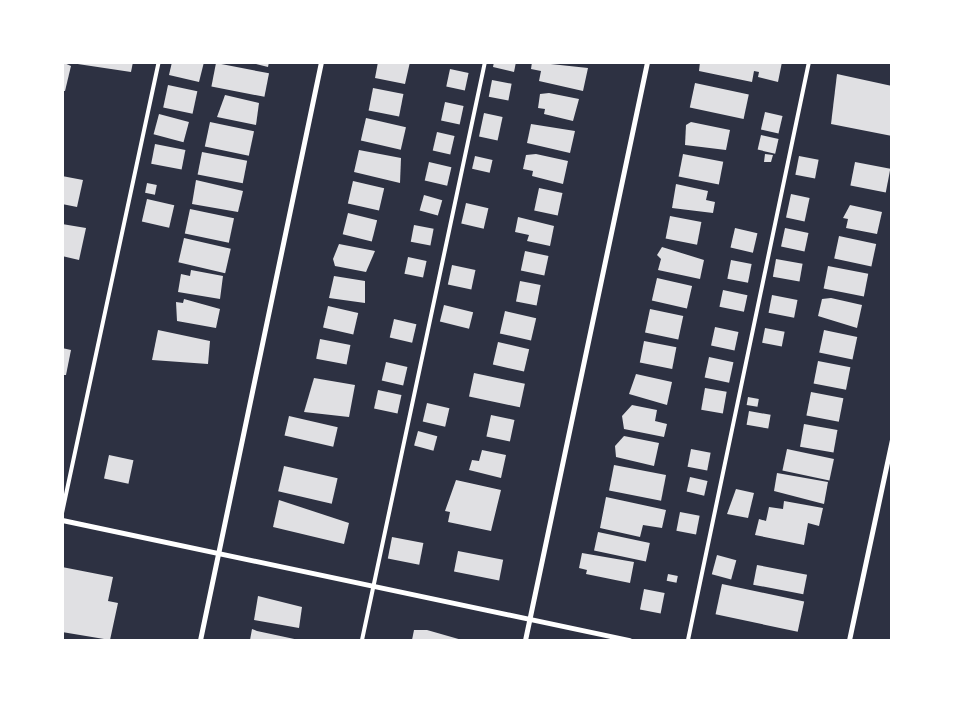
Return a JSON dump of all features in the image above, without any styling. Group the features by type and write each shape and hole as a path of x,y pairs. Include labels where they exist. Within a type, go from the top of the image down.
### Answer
{"street":[{"path":"200,640 322,62"},
{"path":"526,640 648,62"},
{"path":"849,640 892,440"},
{"path":"62,520 629,640"}],"lane":[{"path":"62,513 159,62"},
{"path":"362,640 485,62"},
{"path":"688,640 809,62"}],"building":[{"path":"62,62 71,66 65,91 62,91"},
{"path":"71,62 133,62 131,72 71,63"},
{"path":"172,62 204,62 199,82 169,75"},
{"path":"248,62 269,62 268,67"},
{"path":"378,62 410,62 405,84 375,78"},
{"path":"494,62 516,62 514,72 493,67"},
{"path":"532,62 588,68 583,91 539,81 541,71 531,69"},
{"path":"700,62 782,62 778,82 758,77 759,72 754,71 752,82 699,71"},
{"path":"216,63 269,73 264,97 211,87"},
{"path":"450,69 469,73 465,91 446,87"},
{"path":"837,74 892,86 892,136 831,124"},
{"path":"492,80 512,84 508,101 489,97"},
{"path":"695,83 749,94 744,119 690,107"},
{"path":"168,85 197,91 193,114 163,107"},
{"path":"373,88 403,94 399,116 369,111"},
{"path":"549,93 579,99 573,121 544,114 545,109 538,108 540,94"},
{"path":"225,95 259,103 256,125 217,117"},
{"path":"445,102 464,106 460,125 441,121"},
{"path":"765,112 783,116 778,134 761,130"},
{"path":"484,113 503,117 498,140 479,136"},
{"path":"159,114 189,122 184,142 154,134"},
{"path":"366,118 406,127 401,150 361,140"},
{"path":"210,122 254,131 249,156 205,146"},
{"path":"691,122 730,130 726,150 685,145 686,125"},
{"path":"531,124 575,131 570,153 527,143"},
{"path":"437,132 455,136 450,155 433,151"},
{"path":"761,135 779,139 775,154 758,150"},
{"path":"155,144 185,150 182,170 151,164"},
{"path":"359,150 401,158 400,183 354,172"},
{"path":"202,152 247,161 243,183 198,175"},
{"path":"536,154 568,161 563,184 532,176 533,171 523,169 526,155"},
{"path":"683,154 723,162 719,184 679,177"},
{"path":"765,154 773,155 771,162 764,162"},
{"path":"475,156 493,160 490,173 472,169"},
{"path":"799,156 819,160 815,178 795,175"},
{"path":"429,162 451,167 447,186 425,181"},
{"path":"855,162 890,169 886,192 850,186"},
{"path":"62,176 83,180 77,207 62,204"},
{"path":"196,180 243,191 238,212 192,204"},
{"path":"353,181 384,188 379,211 348,203"},
{"path":"147,183 157,185 155,195 145,193"},
{"path":"676,184 708,191 706,200 715,202 713,213 672,208"},
{"path":"539,188 562,193 558,215 534,210"},
{"path":"791,194 810,198 805,221 786,217"},
{"path":"424,195 442,200 438,216 420,210"},
{"path":"147,199 174,205 169,228 142,221"},
{"path":"466,203 488,208 484,229 461,223"},
{"path":"850,205 882,212 877,234 846,228 848,219 843,218"},
{"path":"190,209 234,218 229,243 185,233"},
{"path":"348,213 377,220 372,242 343,234"},
{"path":"670,216 701,222 697,245 666,239"},
{"path":"518,217 554,226 550,246 527,241 529,235 515,232"},
{"path":"62,224 86,228 79,260 62,256"},
{"path":"414,225 434,229 430,246 411,242"},
{"path":"735,228 757,233 753,253 731,247"},
{"path":"785,228 808,233 805,252 781,247"},
{"path":"839,236 876,244 871,266 834,258"},
{"path":"184,238 231,249 225,273 178,262"},
{"path":"339,244 375,251 366,272 335,266 333,259"},
{"path":"662,247 704,260 700,279 658,270 661,259 657,255"},
{"path":"525,251 548,256 544,276 521,271"},
{"path":"408,257 427,261 423,278 404,274"},
{"path":"776,259 803,264 799,281 773,277"},
{"path":"731,260 752,264 748,283 727,279"},
{"path":"452,265 475,270 471,290 448,285"},
{"path":"828,266 868,274 864,296 824,289"},
{"path":"191,270 223,276 220,299 178,292 181,274 190,276"},
{"path":"334,276 365,281 365,303 329,298"},
{"path":"657,278 692,286 687,309 652,300"},
{"path":"520,281 541,285 537,306 516,302"},
{"path":"723,290 747,295 744,312 719,307"},
{"path":"772,295 798,300 794,318 769,313"},
{"path":"831,298 862,305 857,328 818,316 822,299"},
{"path":"184,299 220,309 216,328 177,321 176,302 183,303"},
{"path":"444,305 473,312 469,329 440,321"},
{"path":"328,306 358,313 353,334 323,327"},
{"path":"650,309 683,316 678,340 645,332"},
{"path":"505,311 536,318 531,341 500,333"},
{"path":"394,319 416,324 412,343 390,338"},
{"path":"715,327 738,332 735,351 711,346"},
{"path":"765,328 785,332 782,347 762,343"},
{"path":"158,330 210,341 208,364 152,360"},
{"path":"824,330 857,337 852,360 819,352"},
{"path":"320,339 350,345 347,365 316,359"},
{"path":"644,341 676,347 672,369 640,363"},
{"path":"498,342 529,349 524,372 493,364"},
{"path":"62,348 71,350 66,375 62,375"},
{"path":"709,357 733,362 729,383 705,378"},
{"path":"818,361 850,367 846,390 814,384"},
{"path":"386,362 407,367 403,385 382,381"},
{"path":"474,373 525,384 520,407 469,396"},
{"path":"636,374 672,382 667,405 629,394"},
{"path":"314,378 355,385 349,417 304,412"},
{"path":"705,388 727,392 723,413 701,410"},
{"path":"378,390 401,395 398,414 374,409"},
{"path":"811,392 843,398 839,422 806,416"},
{"path":"748,397 759,399 757,407 747,405"},
{"path":"427,403 449,408 445,427 423,422"},
{"path":"632,405 657,410 655,421 667,424 664,437 624,429 622,416"},
{"path":"749,411 771,415 768,429 747,425"},
{"path":"491,415 514,420 510,442 486,437"},
{"path":"289,416 338,427 333,447 285,435"},
{"path":"804,424 837,430 833,453 800,447"},
{"path":"418,431 437,436 433,451 414,445"},
{"path":"624,436 659,443 654,466 616,457 615,446"},
{"path":"691,449 711,453 707,470 688,467"},
{"path":"787,449 834,459 829,480 782,471"},
{"path":"482,450 506,455 501,478 469,470 472,460 479,461"},
{"path":"109,455 133,460 128,484 104,478"},
{"path":"614,465 666,475 661,501 609,491"},
{"path":"284,466 338,478 332,504 278,491"},
{"path":"777,473 828,482 824,504 774,491"},
{"path":"690,477 708,481 704,496 687,492"},
{"path":"456,480 501,490 491,531 448,522 450,512 445,511"},
{"path":"736,489 754,493 748,518 727,514"},
{"path":"606,497 666,510 662,528 643,525 640,537 600,528"},
{"path":"279,500 349,523 344,544 273,527"},
{"path":"784,501 823,508 819,526 808,523 804,545 755,535 759,519 766,521 769,507 783,509"},
{"path":"680,512 700,516 696,534 676,531"},
{"path":"598,532 650,543 646,562 594,551"},
{"path":"392,537 423,543 419,565 388,559"},
{"path":"458,551 503,560 499,580 454,572"},
{"path":"582,553 634,562 630,583 586,574 587,570 579,568"},
{"path":"717,555 736,560 731,579 712,574"},
{"path":"757,565 807,575 803,594 753,585"},
{"path":"62,567 113,577 108,601 118,603 110,640 62,632"},
{"path":"668,574 678,576 676,583 667,581"},
{"path":"722,584 804,601 798,632 716,614"},
{"path":"644,589 665,593 661,614 640,610"},
{"path":"258,596 302,607 299,628 254,620"},
{"path":"252,629 257,631 299,640 250,640"},
{"path":"414,630 427,630 462,640 412,640"}]}
